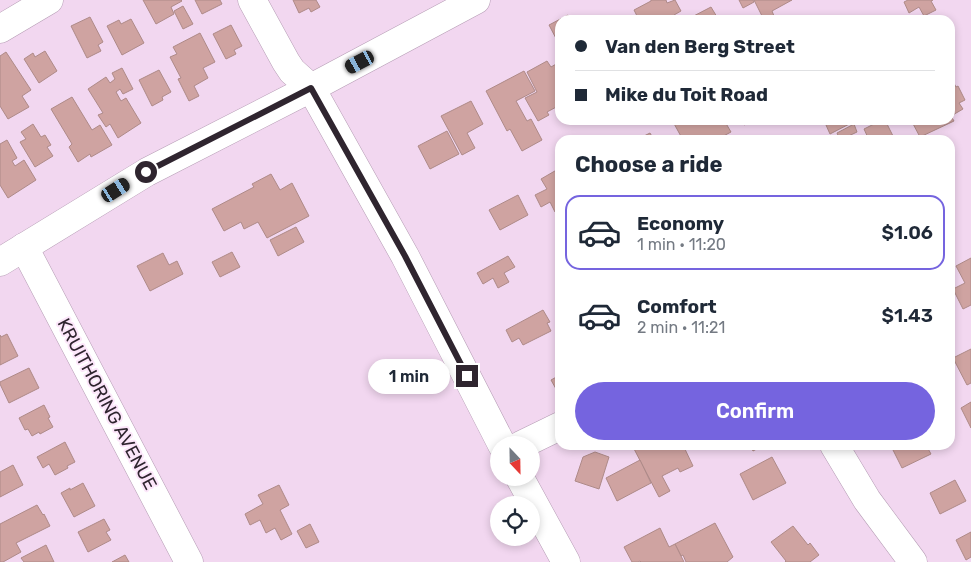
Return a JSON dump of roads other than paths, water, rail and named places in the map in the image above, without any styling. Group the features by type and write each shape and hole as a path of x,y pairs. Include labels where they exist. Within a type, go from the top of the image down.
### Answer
{"street":[{"path":"0,29 49,0"},
{"path":"252,0 292,71 311,88 405,256 497,436"},
{"path":"0,262 146,172 311,88 476,0"},
{"name":"KRUITHORING AVENUE","path":"24,247 189,562"},
{"path":"539,436 555,428"},
{"path":"837,450 867,500 913,562"},
{"path":"524,486 566,562"}]}
